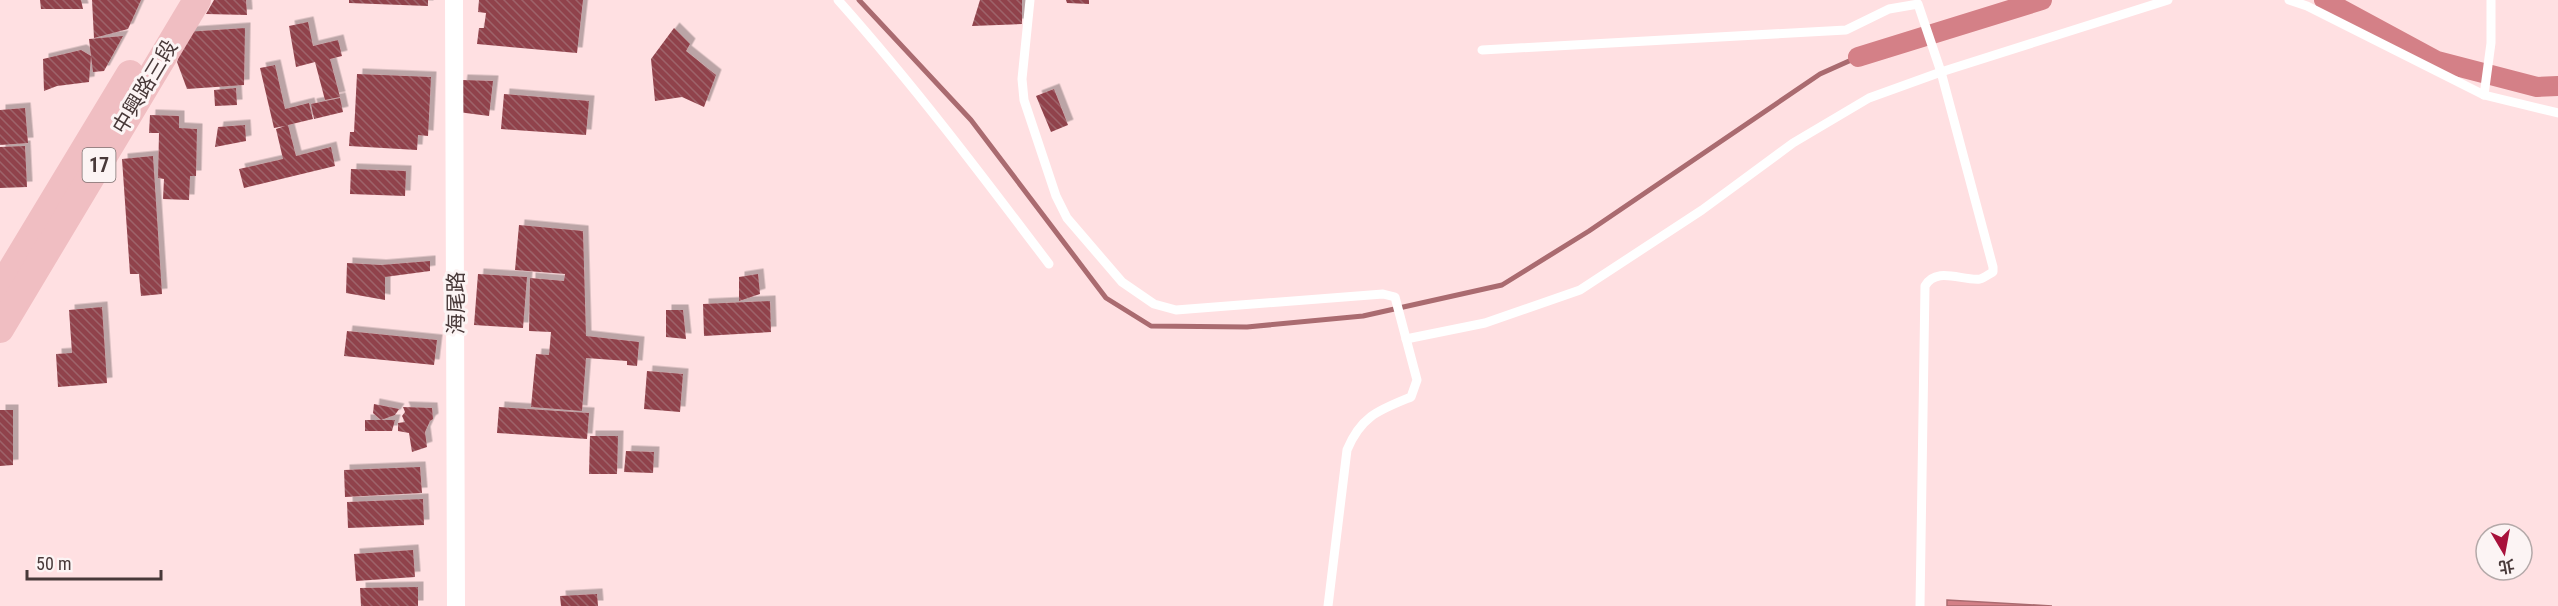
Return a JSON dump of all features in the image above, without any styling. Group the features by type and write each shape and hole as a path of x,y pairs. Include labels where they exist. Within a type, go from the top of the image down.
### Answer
{"main road":[{"name":"中興路三段","path":"0,289 175,0"},
{"name":"中興路三段","path":"0,329 197,0"}],"street":[{"name":"海尾路","path":"454,0 456,606"}],"lane":[{"path":"838,0 884,51 1049,264"},
{"path":"1030,0 1022,79 1024,100 1063,211 1122,282 1154,304 1176,310 1383,294 1395,297 1417,380 1411,397 1369,415 1353,435 1347,450 1328,606"},
{"path":"1406,339 1485,323 1580,290 1702,210 1793,143 1869,98 1939,68 2168,0"},
{"path":"2289,0 2307,6 2485,90 2558,113"},
{"path":"2485,90 2491,43 2491,0"},
{"path":"1482,50 1846,30 1889,9 1918,4 1939,68 1993,272 1981,279 1933,277 1925,286 1920,606"}],"shaded area":[{"path":"1947,600 2052,606 1947,606"}],"building":[{"path":"40,0 81,0 83,9 41,9"},
{"path":"92,0 141,0 128,29 94,38"},
{"path":"214,0 246,0 247,15 206,14"},
{"path":"349,0 428,0 428,6 349,3"},
{"path":"479,0 583,0 577,53 477,44 479,28 484,28 486,13 478,12"},
{"path":"980,0 1022,0 1022,24 972,26"},
{"path":"1066,0 1089,0 1089,4 1067,3"},
{"path":"308,22 313,46 338,40 342,56 330,59 340,97 325,100 315,62 296,67 289,26"},
{"path":"245,28 244,85 187,89 177,62 186,32"},
{"path":"674,28 690,44 686,51 716,75 704,107 682,97 655,101 651,59"},
{"path":"123,36 104,71 93,72 89,39"},
{"path":"81,50 91,56 89,82 57,86 44,91 43,59"},
{"path":"275,65 285,109 309,103 313,119 288,125 296,156 331,147 335,166 244,188 239,169 283,159 276,129 285,126 274,128 260,68"},
{"path":"357,74 431,77 428,136 418,135 417,150 349,146 350,132 354,132"},
{"path":"462,80 493,81 489,116 458,112"},
{"path":"236,88 237,105 215,106 214,90"},
{"path":"1054,89 1068,125 1051,132 1036,96"},
{"path":"504,94 589,101 586,135 501,129"},
{"path":"340,98 343,112 314,119 311,104"},
{"path":"25,108 28,143 0,145 0,110"},
{"path":"150,115 179,116 179,128 197,129 196,176 190,176 189,200 163,199 164,179 158,178 159,133 149,133"},
{"path":"245,125 246,141 215,147 218,127"},
{"path":"25,146 27,187 0,188 0,147"},
{"path":"153,156 162,294 141,296 139,274 130,274 122,159"},
{"path":"351,169 406,171 405,196 350,194"},
{"path":"519,225 583,231 586,336 639,342 637,366 627,365 627,361 586,358 582,411 531,407 536,354 549,355 551,332 529,331 530,278 564,281 565,274 515,270"},
{"path":"430,261 430,271 385,277 385,300 346,293 347,263 381,265"},
{"path":"478,274 527,277 523,328 474,325"},
{"path":"758,274 760,294 739,301 739,277"},
{"path":"770,301 771,332 704,336 703,304"},
{"path":"102,307 107,383 58,387 56,354 72,353 69,310"},
{"path":"666,310 683,310 686,339 666,337"},
{"path":"347,331 437,340 434,365 344,356"},
{"path":"647,371 683,374 680,412 644,409"},
{"path":"374,404 399,409 395,415 381,420 373,413"},
{"path":"403,407 432,408 433,419 425,432 427,447 412,452 409,433 398,431 398,423 405,422 402,416 405,412"},
{"path":"499,407 589,413 587,439 497,433"},
{"path":"0,410 13,410 13,465 0,466"},
{"path":"365,420 395,420 392,431 365,431"},
{"path":"590,436 618,436 617,474 589,474"},
{"path":"626,451 654,452 653,473 624,472"},
{"path":"420,467 422,493 345,497 344,470"},
{"path":"423,499 424,525 348,528 347,502"},
{"path":"413,550 415,577 356,581 354,554"},
{"path":"418,587 418,606 361,606 360,588"},
{"path":"597,594 598,606 561,606 560,596"}],"waterway":[{"path":"859,0 971,120 1106,298 1151,326 1247,327 1363,316 1502,285 1589,231 1820,74 1858,57"},
{"path":"1858,57 2042,0"},
{"path":"2324,0 2437,61 2537,87 2558,86"}]}
